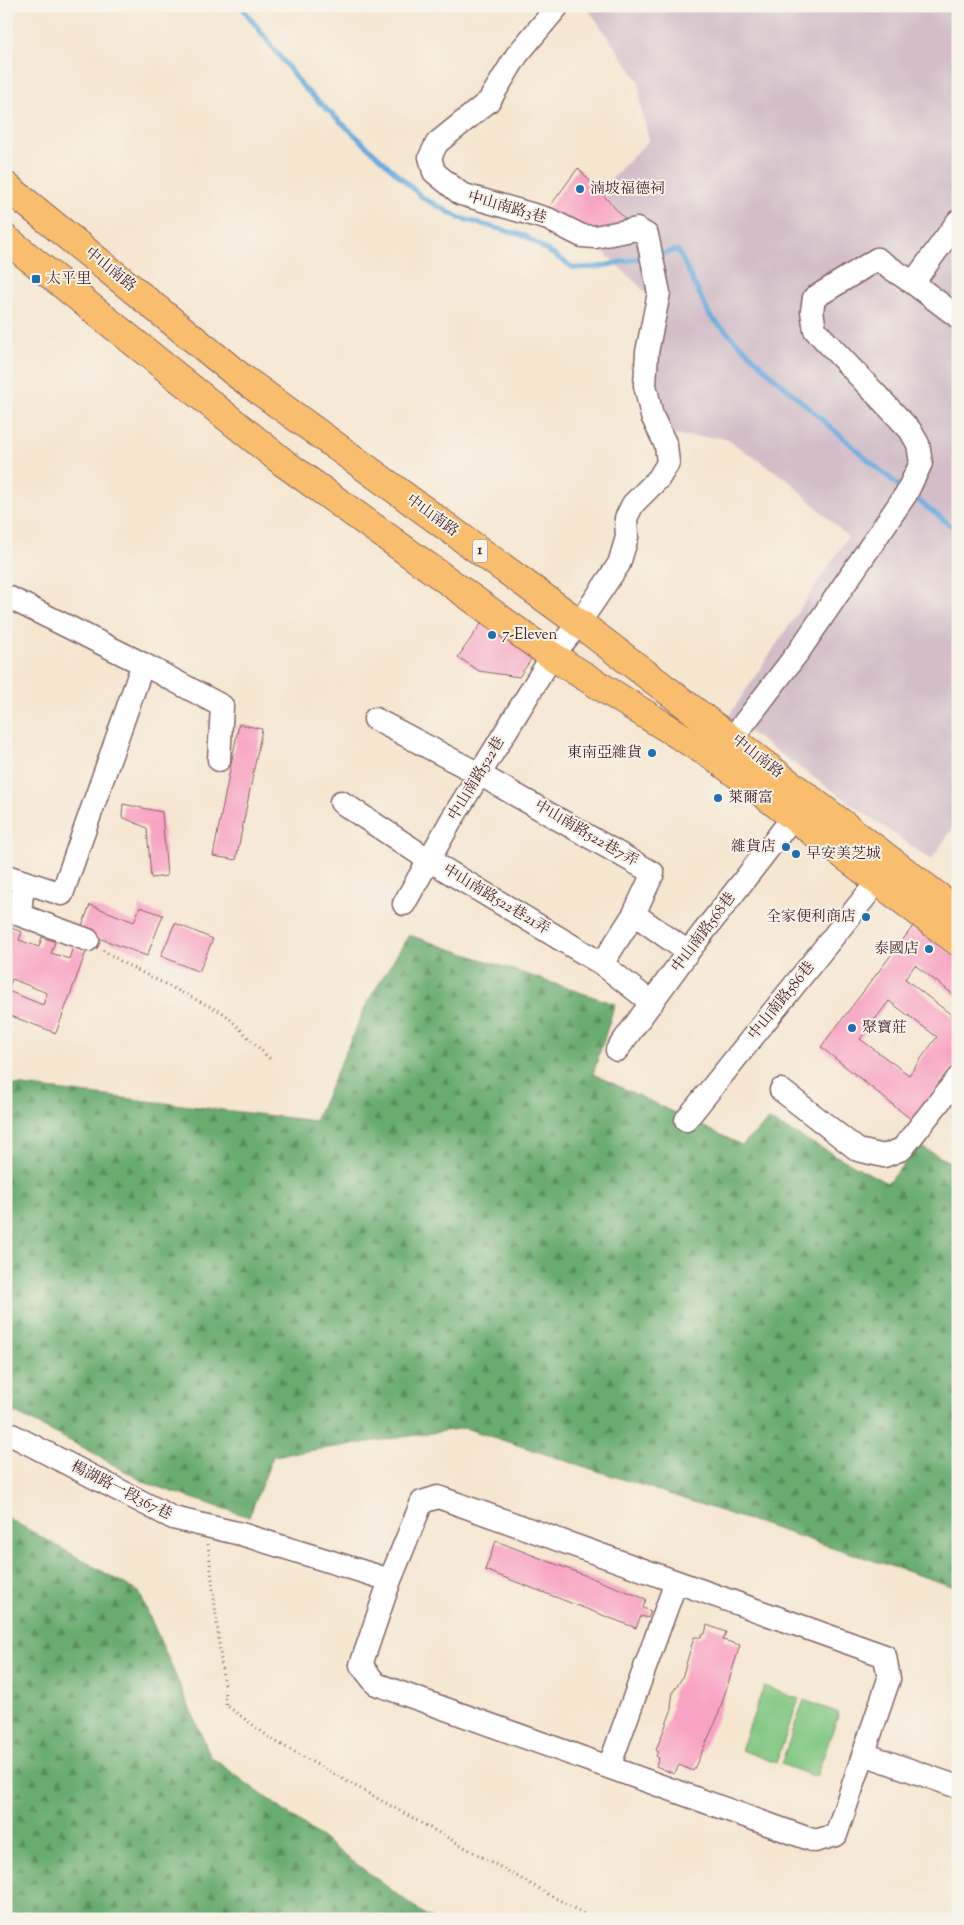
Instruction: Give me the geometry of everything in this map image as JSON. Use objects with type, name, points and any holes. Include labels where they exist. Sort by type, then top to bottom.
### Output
[{"type":"main road","name":"中山南路","points":[[6,186],[238,375],[580,623],[725,749],[793,817],[958,942]]},
{"type":"main road","name":"中山南路","points":[[6,239],[284,463],[552,656],[725,749],[958,912]]},
{"type":"street","name":"中山南路3巷","points":[[558,6],[517,55],[489,101],[436,143],[430,157],[434,172],[461,194],[548,219],[582,236],[595,238],[637,229],[647,235],[659,294]]},
{"type":"street","points":[[913,282],[958,221]]},
{"type":"street","points":[[725,749],[798,651],[906,494],[920,463],[918,444],[910,430],[816,330],[812,311],[814,298],[877,259],[913,282],[958,317]]},
{"type":"street","name":"中山南路522巷","points":[[404,904],[479,774],[552,656],[580,623],[619,564],[627,537],[626,518],[633,504],[659,478],[668,463],[666,445],[652,416],[645,386],[647,352],[659,294]]},
{"type":"street","points":[[6,596],[143,664],[222,706],[219,760]]},
{"type":"street","points":[[88,940],[20,915],[15,879],[62,894],[143,664]]},
{"type":"street","points":[[375,719],[479,774]]},
{"type":"street","name":"中山南路522巷7弄","points":[[479,774],[653,873],[634,914]]},
{"type":"street","name":"中山南路522巷21弄","points":[[342,802],[429,860],[602,964],[652,1003]]},
{"type":"street","name":"中山南路568巷","points":[[617,1050],[688,952],[793,817]]},
{"type":"street","name":"中山南路586巷","points":[[686,1120],[878,882]]},
{"type":"street","points":[[602,964],[634,914],[688,952]]},
{"type":"street","points":[[781,1090],[858,1150],[884,1156],[902,1149],[958,1078]]},
{"type":"street","name":"楊湖路一段367巷","points":[[6,1432],[173,1518],[241,1534],[390,1580]]},
{"type":"street","points":[[438,1497],[676,1582],[885,1656],[889,1679],[836,1835],[815,1841],[376,1684],[361,1665],[390,1580],[422,1502],[438,1497]]},
{"type":"street","points":[[609,1767],[676,1582]]},
{"type":"street","points":[[864,1754],[958,1787]]},
{"type":"path","points":[[88,940],[125,964],[226,1014],[270,1059]]},
{"type":"path","points":[[206,1526],[226,1705],[273,1740],[593,1919]]},
{"type":"shaded area","points":[[586,6],[958,6],[958,821],[931,860],[728,717],[848,537],[787,479],[725,438],[665,435],[653,379],[657,303],[584,233],[584,207],[649,140],[641,108],[639,81]]},
{"type":"green space","points":[[409,935],[615,1004],[593,1074],[742,1145],[769,1120],[887,1183],[920,1146],[958,1167],[958,1588],[465,1428],[273,1456],[249,1517],[146,1483],[6,1408],[6,1084],[315,1121],[368,1001]]},
{"type":"green space","points":[[6,1517],[139,1592],[211,1757],[431,1919],[6,1919]]},
{"type":"green space","points":[[764,1686],[799,1699],[776,1763],[741,1750]]},
{"type":"green space","points":[[804,1700],[839,1713],[816,1777],[781,1764]]},
{"type":"building","name":"湳坡福德祠","points":[[578,168],[627,221],[584,233],[548,209]]},
{"type":"building","name":"7-Eleven","points":[[485,618],[536,652],[519,677],[479,671],[458,657]]},
{"type":"building","points":[[239,724],[262,729],[236,860],[213,856]]},
{"type":"building","points":[[123,804],[162,812],[167,876],[151,878],[147,828],[122,817]]},
{"type":"building","points":[[90,905],[134,922],[140,907],[163,915],[147,956],[80,931]]},
{"type":"building","points":[[175,923],[213,939],[199,972],[161,956]]},
{"type":"building","name":"聚寶莊","points":[[914,925],[958,959],[958,998],[915,965],[905,979],[958,1020],[958,1061],[913,1121],[821,1047]],"holes":[[[889,1001],[937,1037],[909,1075],[860,1039]]]},
{"type":"building","points":[[6,926],[22,932],[19,940],[39,947],[42,937],[55,942],[51,953],[69,959],[73,947],[86,952],[56,1033],[6,1014]],"holes":[[[12,979],[47,993],[43,1005],[8,991]]]},
{"type":"building","points":[[496,1541],[646,1599],[643,1608],[651,1611],[648,1618],[641,1616],[636,1628],[485,1570]]},
{"type":"building","points":[[707,1625],[726,1632],[723,1640],[740,1645],[717,1719],[693,1771],[679,1765],[674,1774],[656,1766],[659,1758],[656,1756],[658,1751],[656,1750],[672,1709],[673,1692],[682,1678],[694,1637],[701,1637],[702,1634],[705,1634]]},
{"type":"waterway","points":[[241,6],[304,88],[423,198],[460,218],[525,236],[574,268],[598,267],[645,257]]},
{"type":"waterway","points":[[656,255],[678,250],[710,316],[774,377],[902,488]]},
{"type":"waterway","points":[[911,495],[958,531]]},
{"type":"place","name":"湳坡福德祠","points":[[580,189]]},
{"type":"place","name":"太平里","points":[[36,279]]},
{"type":"place","name":"7-Eleven","points":[[492,635]]},
{"type":"place","name":"東南亞雜貨","points":[[652,753]]},
{"type":"place","name":"萊爾富","points":[[718,798]]},
{"type":"place","name":"雜貨店","points":[[786,847]]},
{"type":"place","name":"早安美芝城","points":[[796,854]]},
{"type":"place","name":"全家便利商店","points":[[866,917]]},
{"type":"place","name":"泰國店","points":[[929,949]]},
{"type":"place","name":"聚寶莊","points":[[852,1028]]}]
